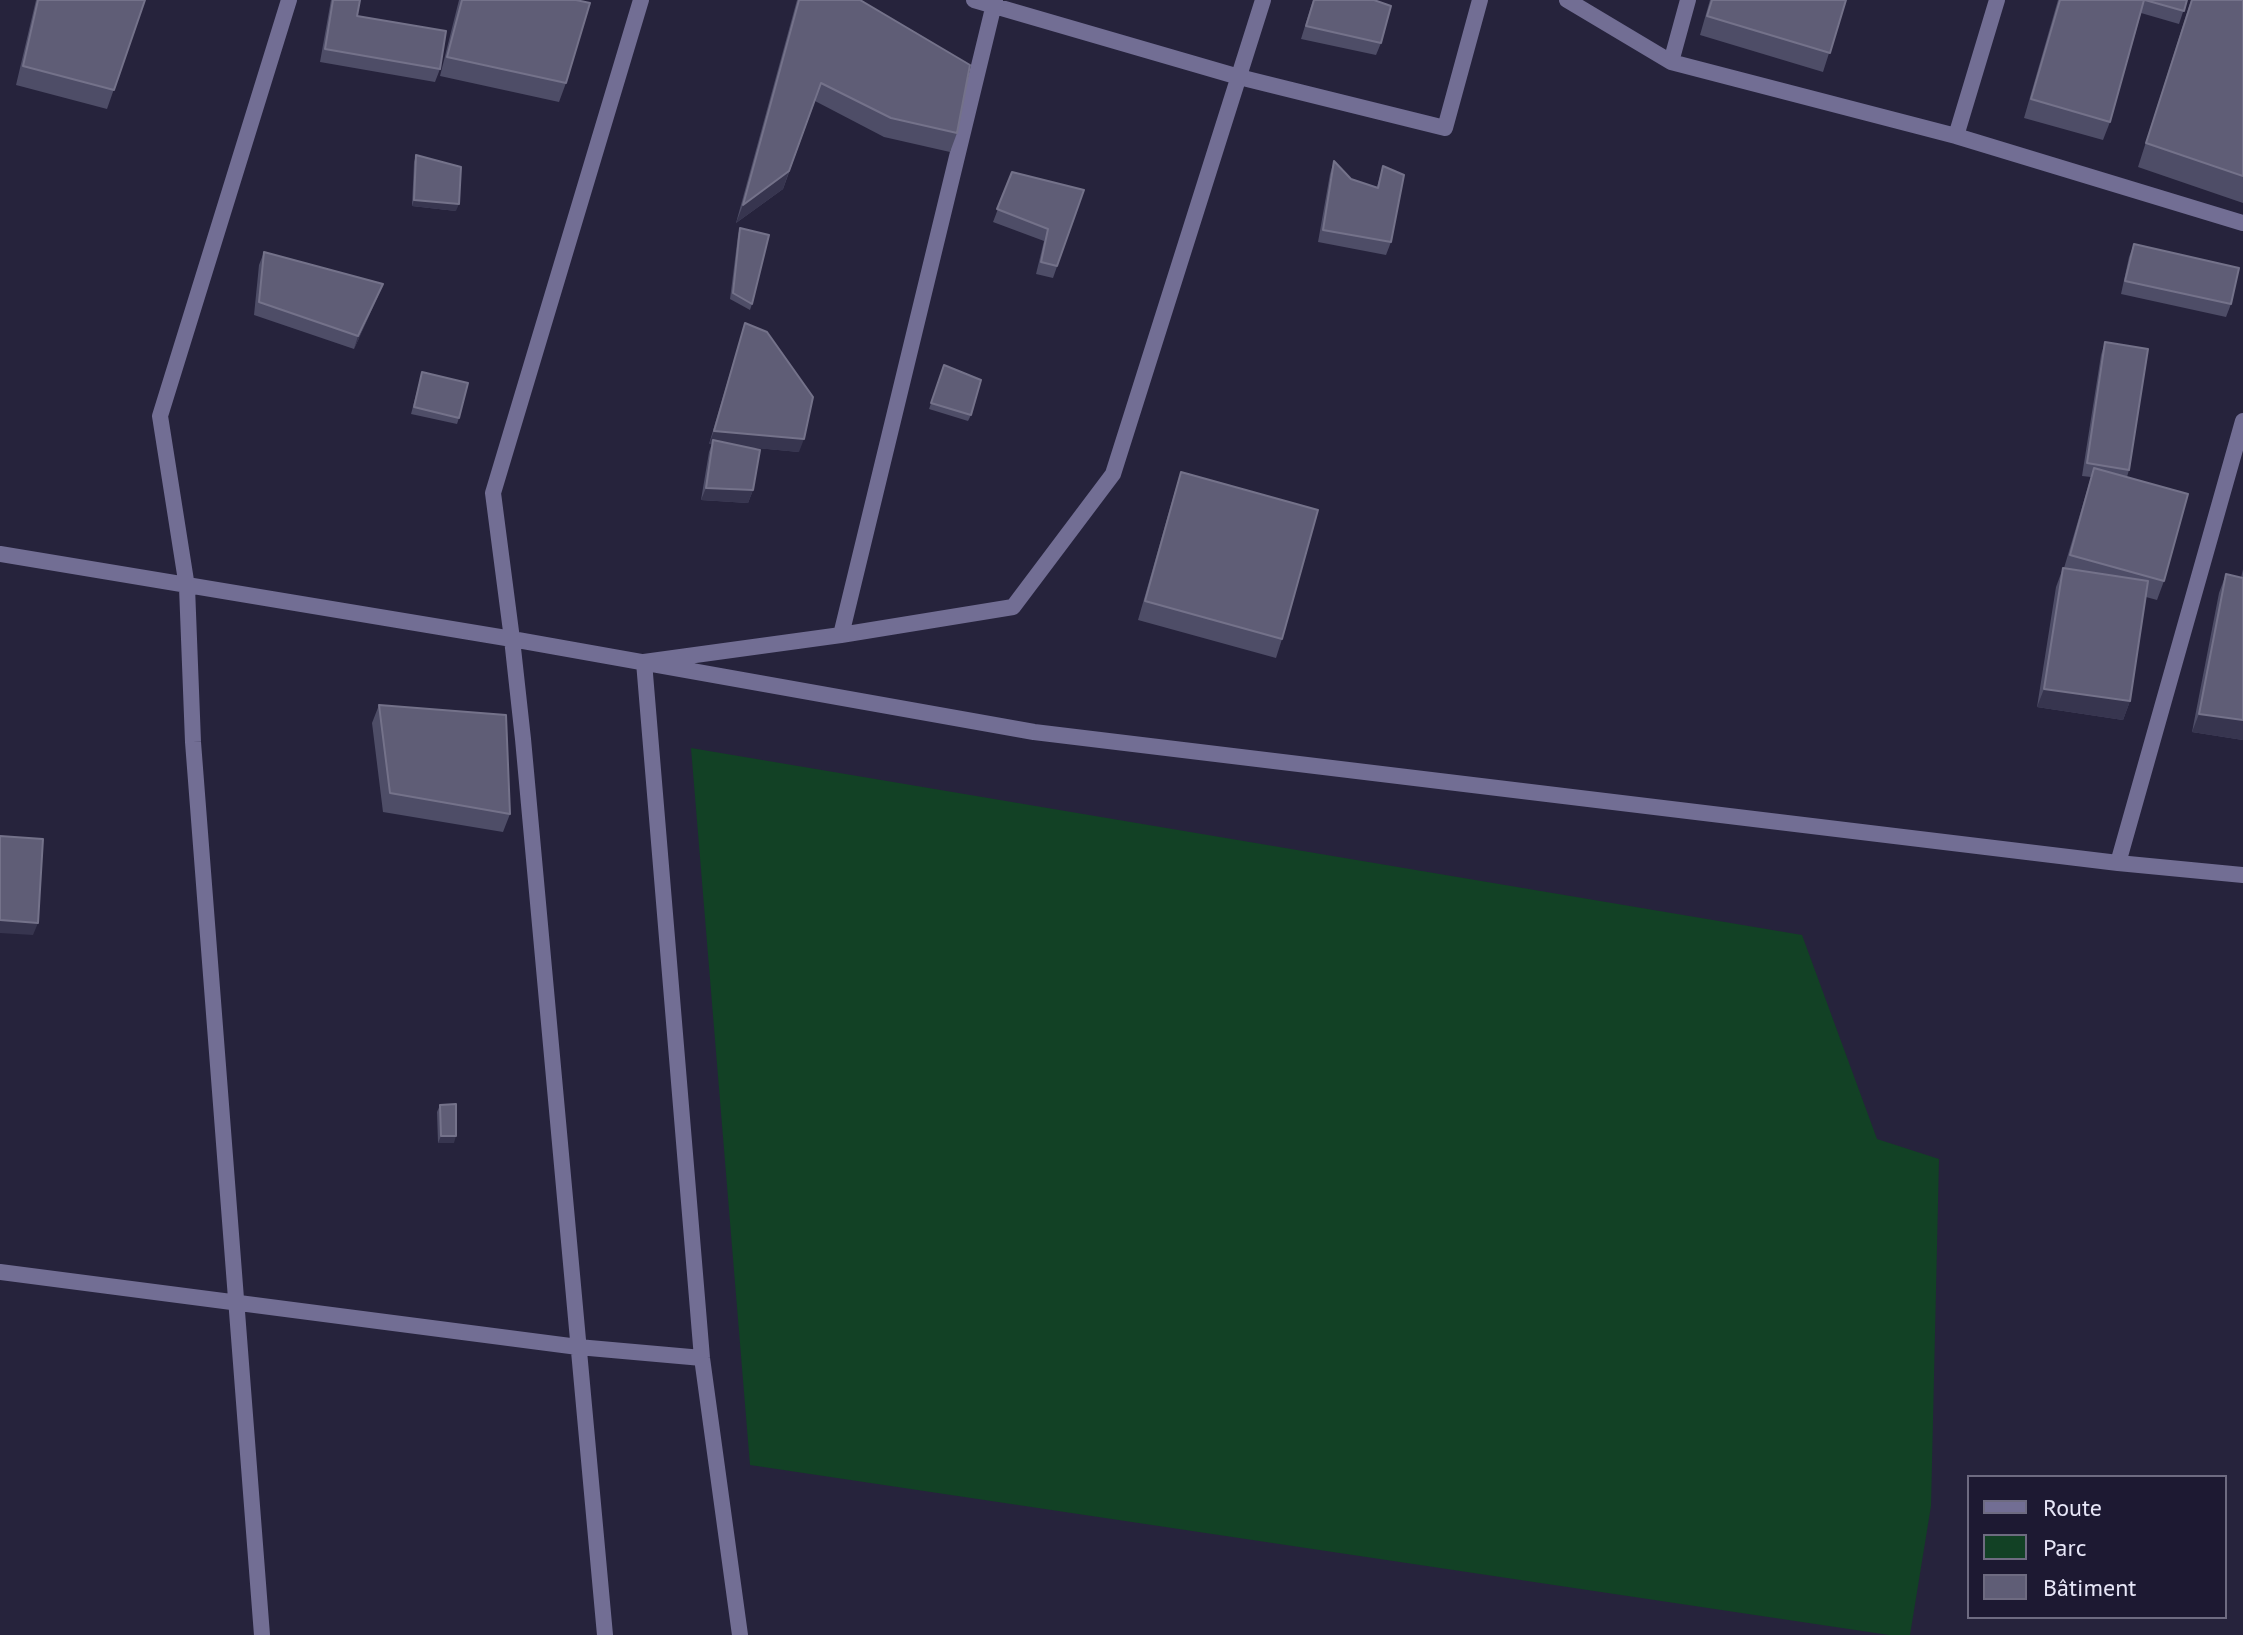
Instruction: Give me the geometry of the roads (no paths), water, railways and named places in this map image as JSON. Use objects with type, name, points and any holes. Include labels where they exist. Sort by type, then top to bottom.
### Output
[{"type":"street","points":[[262,1635],[193,742],[187,587],[160,416],[289,0]]},
{"type":"street","points":[[605,1635],[512,639],[493,493],[641,0]]},
{"type":"street","points":[[974,0],[994,3],[1239,77],[1445,128],[1480,0]]},
{"type":"street","points":[[644,662],[1013,607],[1113,474],[1263,0]]},
{"type":"street","points":[[1567,0],[1671,62],[1956,136],[2243,223]]},
{"type":"street","points":[[1671,62],[1688,0]]},
{"type":"street","points":[[1956,136],[1997,0]]},
{"type":"street","points":[[841,635],[994,3]]},
{"type":"street","points":[[2118,863],[2243,421]]},
{"type":"street","points":[[0,554],[512,639],[1034,732],[2118,863],[2243,875]]},
{"type":"street","points":[[644,662],[702,1358],[740,1635]]},
{"type":"street","points":[[0,1272],[578,1347],[702,1358]]}]
